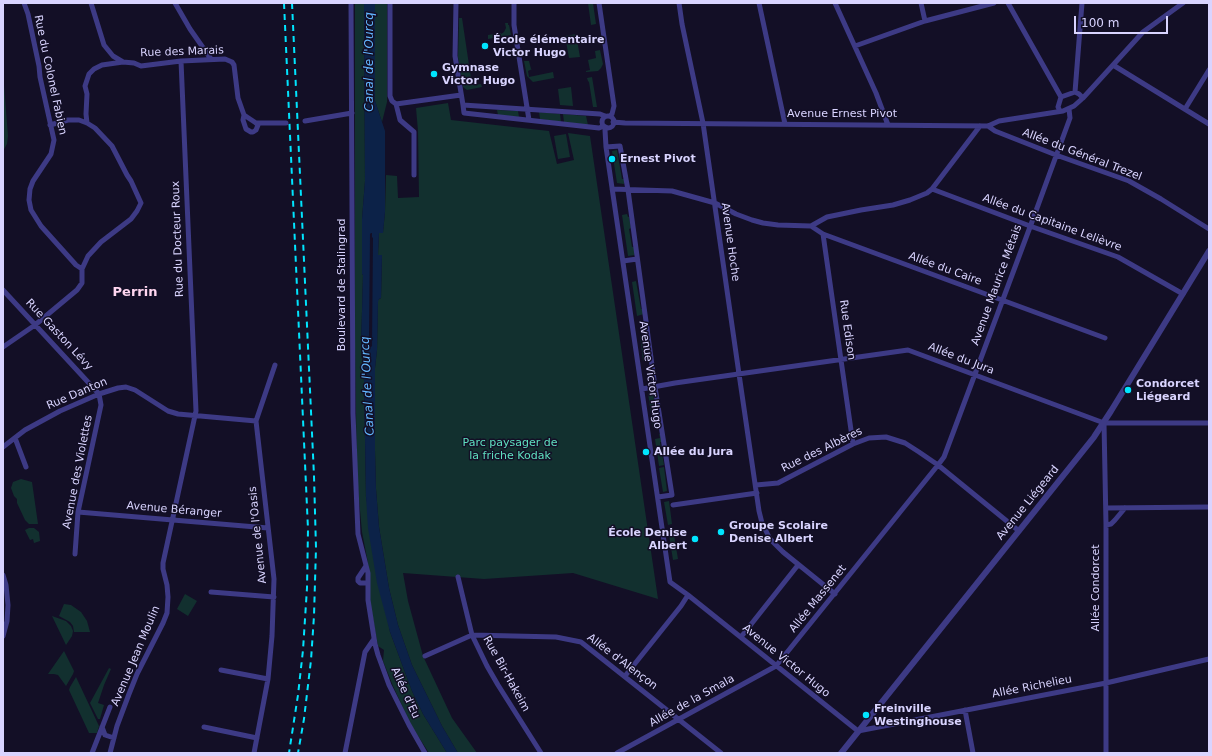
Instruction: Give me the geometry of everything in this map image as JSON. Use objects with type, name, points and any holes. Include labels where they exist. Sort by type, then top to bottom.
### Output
[{"type":"street","name":"Rue du Colonel Fabien","points":[[24,3],[28,14],[53,134],[53,147],[51,154],[33,181],[30,189],[29,200],[31,210],[41,226],[76,265],[82,269]]},
{"type":"street","name":"Rue des Marais","points":[[91,3],[104,45],[113,56],[123,62],[134,63],[141,66],[211,59],[229,60],[234,65],[238,98],[244,115],[243,120],[246,129],[253,132],[256,130],[258,125],[256,123]]},
{"type":"street","points":[[175,3],[211,59]]},
{"type":"street","name":"Boulevard de Stalingrad","points":[[351,3],[353,414],[358,534],[368,573],[368,583]]},
{"type":"street","points":[[390,3],[390,96],[392,101],[396,104],[400,120],[414,132],[414,175]]},
{"type":"street","points":[[456,3],[455,56],[464,113],[599,128],[611,126],[613,122],[612,118],[600,114],[463,105]]},
{"type":"street","points":[[514,3],[514,25],[528,120]]},
{"type":"street","points":[[599,3],[614,106],[612,114],[602,121],[602,124],[605,127]]},
{"type":"street","name":"Avenue Hoche","points":[[679,3],[703,123],[762,523],[770,540],[798,565],[835,594]]},
{"type":"street","points":[[759,3],[785,124]]},
{"type":"street","points":[[835,3],[876,93],[888,125]]},
{"type":"street","points":[[920,3],[925,21]]},
{"type":"street","points":[[855,46],[925,21],[994,3]]},
{"type":"street","points":[[1008,3],[1061,97],[1058,107],[1060,111]]},
{"type":"street","points":[[1075,92],[1082,3]]},
{"type":"street","points":[[1069,109],[1083,98],[1143,32],[1183,3]]},
{"type":"street","points":[[87,123],[86,81],[89,74],[94,69],[102,65],[123,62]]},
{"type":"street","name":"Rue du Docteur Roux","points":[[163,565],[196,411],[181,62]]},
{"type":"street","points":[[1113,65],[1209,124]]},
{"type":"street","points":[[1185,109],[1209,70]]},
{"type":"street","points":[[1061,97],[1075,92]]},
{"type":"street","points":[[1075,92],[1083,98]]},
{"type":"street","points":[[396,104],[461,95]]},
{"type":"street","name":"Avenue Ernest Pivot","points":[[613,122],[988,126],[998,121],[1069,109]]},
{"type":"street","name":"Avenue Maurice Métais","points":[[938,466],[944,457],[1070,118],[1069,109]]},
{"type":"street","points":[[305,121],[352,113]]},
{"type":"street","points":[[244,115],[256,123],[286,123]]},
{"type":"street","points":[[3,347],[35,325],[78,290],[82,283],[82,269],[84,263],[92,251],[101,242],[124,225],[137,211],[141,203],[112,146],[95,128],[79,120],[50,125]]},
{"type":"street","points":[[612,189],[672,191],[715,203],[736,214],[762,223],[811,226],[827,217],[903,203],[921,196],[932,189],[980,126]]},
{"type":"street","name":"Allée du Général Trezel","points":[[988,126],[995,132],[1129,181],[1209,229]]},
{"type":"street","name":"Avenue Victor Hugo","points":[[605,127],[606,147],[670,582],[858,731]]},
{"type":"street","name":"Avenue Victor Hugo","points":[[606,147],[620,146],[628,190],[655,387],[672,495],[658,497]]},
{"type":"street","name":"Allée du Capitaine Lelièvre","points":[[932,189],[1118,257],[1183,294]]},
{"type":"street","points":[[811,226],[823,234]]},
{"type":"street","name":"Allée du Caire","points":[[823,234],[1105,338]]},
{"type":"street","name":"Rue Edison","points":[[823,234],[853,444]]},
{"type":"street","name":"Avenue Liégeard","points":[[841,753],[1094,437],[1209,251]]},
{"type":"street","points":[[623,261],[637,259]]},
{"type":"street","name":"Rue Gaston Lévy","points":[[3,290],[100,394]]},
{"type":"street","name":"Allée du Jura","points":[[642,389],[908,350],[1104,423],[1209,423]]},
{"type":"street","name":"Avenue de l'Oasis","points":[[254,753],[268,679],[274,597],[274,570],[256,421],[275,365]]},
{"type":"street","name":"Rue Danton","points":[[3,447],[25,430],[60,411],[100,394],[126,387],[142,393],[168,411],[178,414],[256,421]]},
{"type":"street","name":"Avenue des Violettes","points":[[75,554],[78,512],[102,405],[100,394]]},
{"type":"street","name":"Allée Condorcet","points":[[1104,423],[1106,508],[1106,753]]},
{"type":"street","name":"Rue des Albères","points":[[756,485],[778,483],[853,444],[869,438],[886,437],[905,443],[938,466],[1019,531]]},
{"type":"street","points":[[15,438],[26,467]]},
{"type":"street","name":"Allée Massenet","points":[[776,666],[938,466]]},
{"type":"street","points":[[673,505],[757,493]]},
{"type":"street","points":[[1106,508],[1209,507]]},
{"type":"street","points":[[1106,525],[1111,524],[1125,508]]},
{"type":"street","name":"Avenue Béranger","points":[[78,512],[268,528]]},
{"type":"street","name":"Avenue Jean Moulin","points":[[110,753],[122,712],[137,674],[165,618],[168,608],[168,597],[163,565]]},
{"type":"street","points":[[741,637],[798,565]]},
{"type":"street","points":[[366,566],[358,578],[358,581],[360,583],[368,583]]},
{"type":"street","points":[[3,575],[6,585],[8,605],[3,636]]},
{"type":"street","name":"Rue Bir-Hakeim","points":[[458,577],[472,635],[498,685],[541,753]]},
{"type":"street","name":"Allée d'Eu","points":[[368,583],[368,600],[378,655],[389,685],[408,725],[425,753]]},
{"type":"street","points":[[211,592],[274,597]]},
{"type":"street","points":[[625,676],[681,606],[688,595]]},
{"type":"street","name":"Allée d'Alençon","points":[[425,656],[472,635],[556,637],[580,642],[721,753]]},
{"type":"street","points":[[345,753],[365,652],[374,639]]},
{"type":"street","name":"Allée Richelieu","points":[[858,731],[1106,683],[1209,659]]},
{"type":"street","name":"Allée de la Smala","points":[[617,753],[776,666]]},
{"type":"street","points":[[222,670],[268,679]]},
{"type":"street","points":[[92,753],[109,707]]},
{"type":"street","points":[[965,710],[973,753]]},
{"type":"street","points":[[204,726],[257,738]]},
{"type":"street","points":[[101,728],[105,735],[114,738]]},
{"type":"green space","points":[[355,3],[364,3],[365,181],[362,219],[363,275],[361,347],[364,380],[366,497],[390,632],[412,691],[423,714],[447,753],[429,753],[411,725],[383,661],[384,650],[378,646],[370,602],[368,563],[362,532],[357,477],[355,348]]},
{"type":"green space","points":[[375,3],[387,3],[387,102],[382,122],[375,101]]},
{"type":"green space","points":[[588,3],[593,3],[596,24],[591,25]]},
{"type":"green space","points":[[459,18],[462,18],[472,85],[481,84],[482,87],[467,90],[463,87],[458,57]]},
{"type":"green space","points":[[505,23],[508,23],[509,25],[511,35],[488,39],[488,35],[501,34],[504,32],[506,28]]},
{"type":"green space","points":[[576,34],[580,57],[569,58],[565,36]]},
{"type":"green space","points":[[600,50],[603,64],[601,68],[598,71],[586,72],[590,70],[588,60],[596,58],[595,51]]},
{"type":"green space","points":[[524,61],[529,61],[532,69],[528,71],[529,77],[553,72],[554,78],[533,82],[527,76]]},
{"type":"green space","points":[[3,72],[8,136],[7,144],[3,151]]},
{"type":"green space","points":[[592,77],[597,107],[593,107],[587,78]]},
{"type":"green space","points":[[571,87],[573,106],[560,105],[558,89]]},
{"type":"green space","name":"Parc paysager de la friche Kodak","points":[[448,103],[451,120],[549,131],[557,164],[574,160],[568,133],[590,136],[658,599],[573,573],[484,579],[403,573],[408,601],[423,656],[452,718],[477,753],[458,753],[442,726],[412,665],[398,625],[389,588],[379,527],[376,489],[375,368],[377,350],[378,300],[381,298],[382,255],[378,255],[379,233],[383,232],[385,212],[386,175],[397,176],[398,198],[419,197],[418,131],[416,108]]},
{"type":"green space","points":[[497,110],[518,111],[519,117],[498,115]]},
{"type":"green space","points":[[539,112],[560,114],[561,122],[540,119]]},
{"type":"green space","points":[[563,114],[586,116],[588,125],[564,122]]},
{"type":"green space","points":[[566,134],[570,157],[558,159],[554,136]]},
{"type":"green space","points":[[617,150],[624,184],[617,183],[612,151]]},
{"type":"green space","points":[[627,214],[631,228],[629,229],[632,247],[634,247],[635,255],[628,256],[622,215]]},
{"type":"green space","points":[[636,281],[641,309],[643,309],[644,314],[637,316],[632,282]]},
{"type":"green space","points":[[647,335],[647,341],[645,341],[648,360],[643,361],[640,336]]},
{"type":"green space","points":[[653,392],[657,421],[659,421],[660,427],[653,428],[648,393]]},
{"type":"green space","points":[[659,434],[661,434],[662,442],[660,442],[664,465],[659,466],[655,439],[660,438]]},
{"type":"green space","points":[[664,467],[667,491],[663,492],[659,468]]},
{"type":"green space","points":[[21,479],[32,482],[38,524],[29,524],[25,520],[17,503],[17,499],[14,496],[11,488],[13,482]]},
{"type":"green space","points":[[669,501],[672,524],[668,525],[664,502]]},
{"type":"green space","points":[[34,528],[39,532],[40,541],[34,543],[33,539],[30,540],[25,530]]},
{"type":"green space","points":[[669,535],[674,535],[678,559],[673,560]]},
{"type":"green space","points":[[185,594],[197,601],[188,616],[177,609]]},
{"type":"green space","points":[[64,604],[71,605],[81,612],[87,621],[90,632],[74,632],[73,626],[70,622],[59,616]]},
{"type":"green space","points":[[52,616],[66,621],[71,626],[73,631],[72,636],[66,645]]},
{"type":"green space","points":[[64,651],[74,671],[66,686],[58,675],[48,674]]},
{"type":"green space","points":[[109,668],[111,669],[98,703],[104,705],[100,719],[98,719],[90,703]]},
{"type":"green space","points":[[76,677],[99,726],[97,733],[89,733],[69,690]]},
{"type":"water","name":"Canal de l'Ourcq","points":[[364,3],[375,3],[375,101],[385,131],[385,212],[383,233],[379,233],[378,255],[382,255],[381,298],[378,302],[375,368],[375,451],[379,527],[389,588],[398,625],[412,665],[442,726],[458,753],[447,753],[423,714],[412,691],[390,632],[377,583],[368,528],[364,380],[361,347],[363,275],[362,219],[365,181]],"holes":[[[372,233],[372,346],[369,347],[370,234]]]},
{"type":"railway","points":[[284,3],[308,529],[307,588],[303,650],[289,753]]},
{"type":"railway","points":[[292,3],[316,548],[311,660],[304,719],[298,753]]},
{"type":"place","name":"École élémentaire Victor Hugo","points":[[485,46]]},
{"type":"place","name":"Gymnase Victor Hugo","points":[[434,74]]},
{"type":"place","name":"Ernest Pivot","points":[[612,159]]},
{"type":"place","name":"Condorcet Liégeard","points":[[1128,390]]},
{"type":"place","name":"Allée du Jura","points":[[646,452]]},
{"type":"place","name":"Groupe Scolaire Denise Albert","points":[[721,532]]},
{"type":"place","name":"École Denise Albert","points":[[695,539]]},
{"type":"place","name":"Freinville Westinghouse","points":[[866,715]]},
{"type":"district","name":"Perrin","points":[[135,293]]}]
